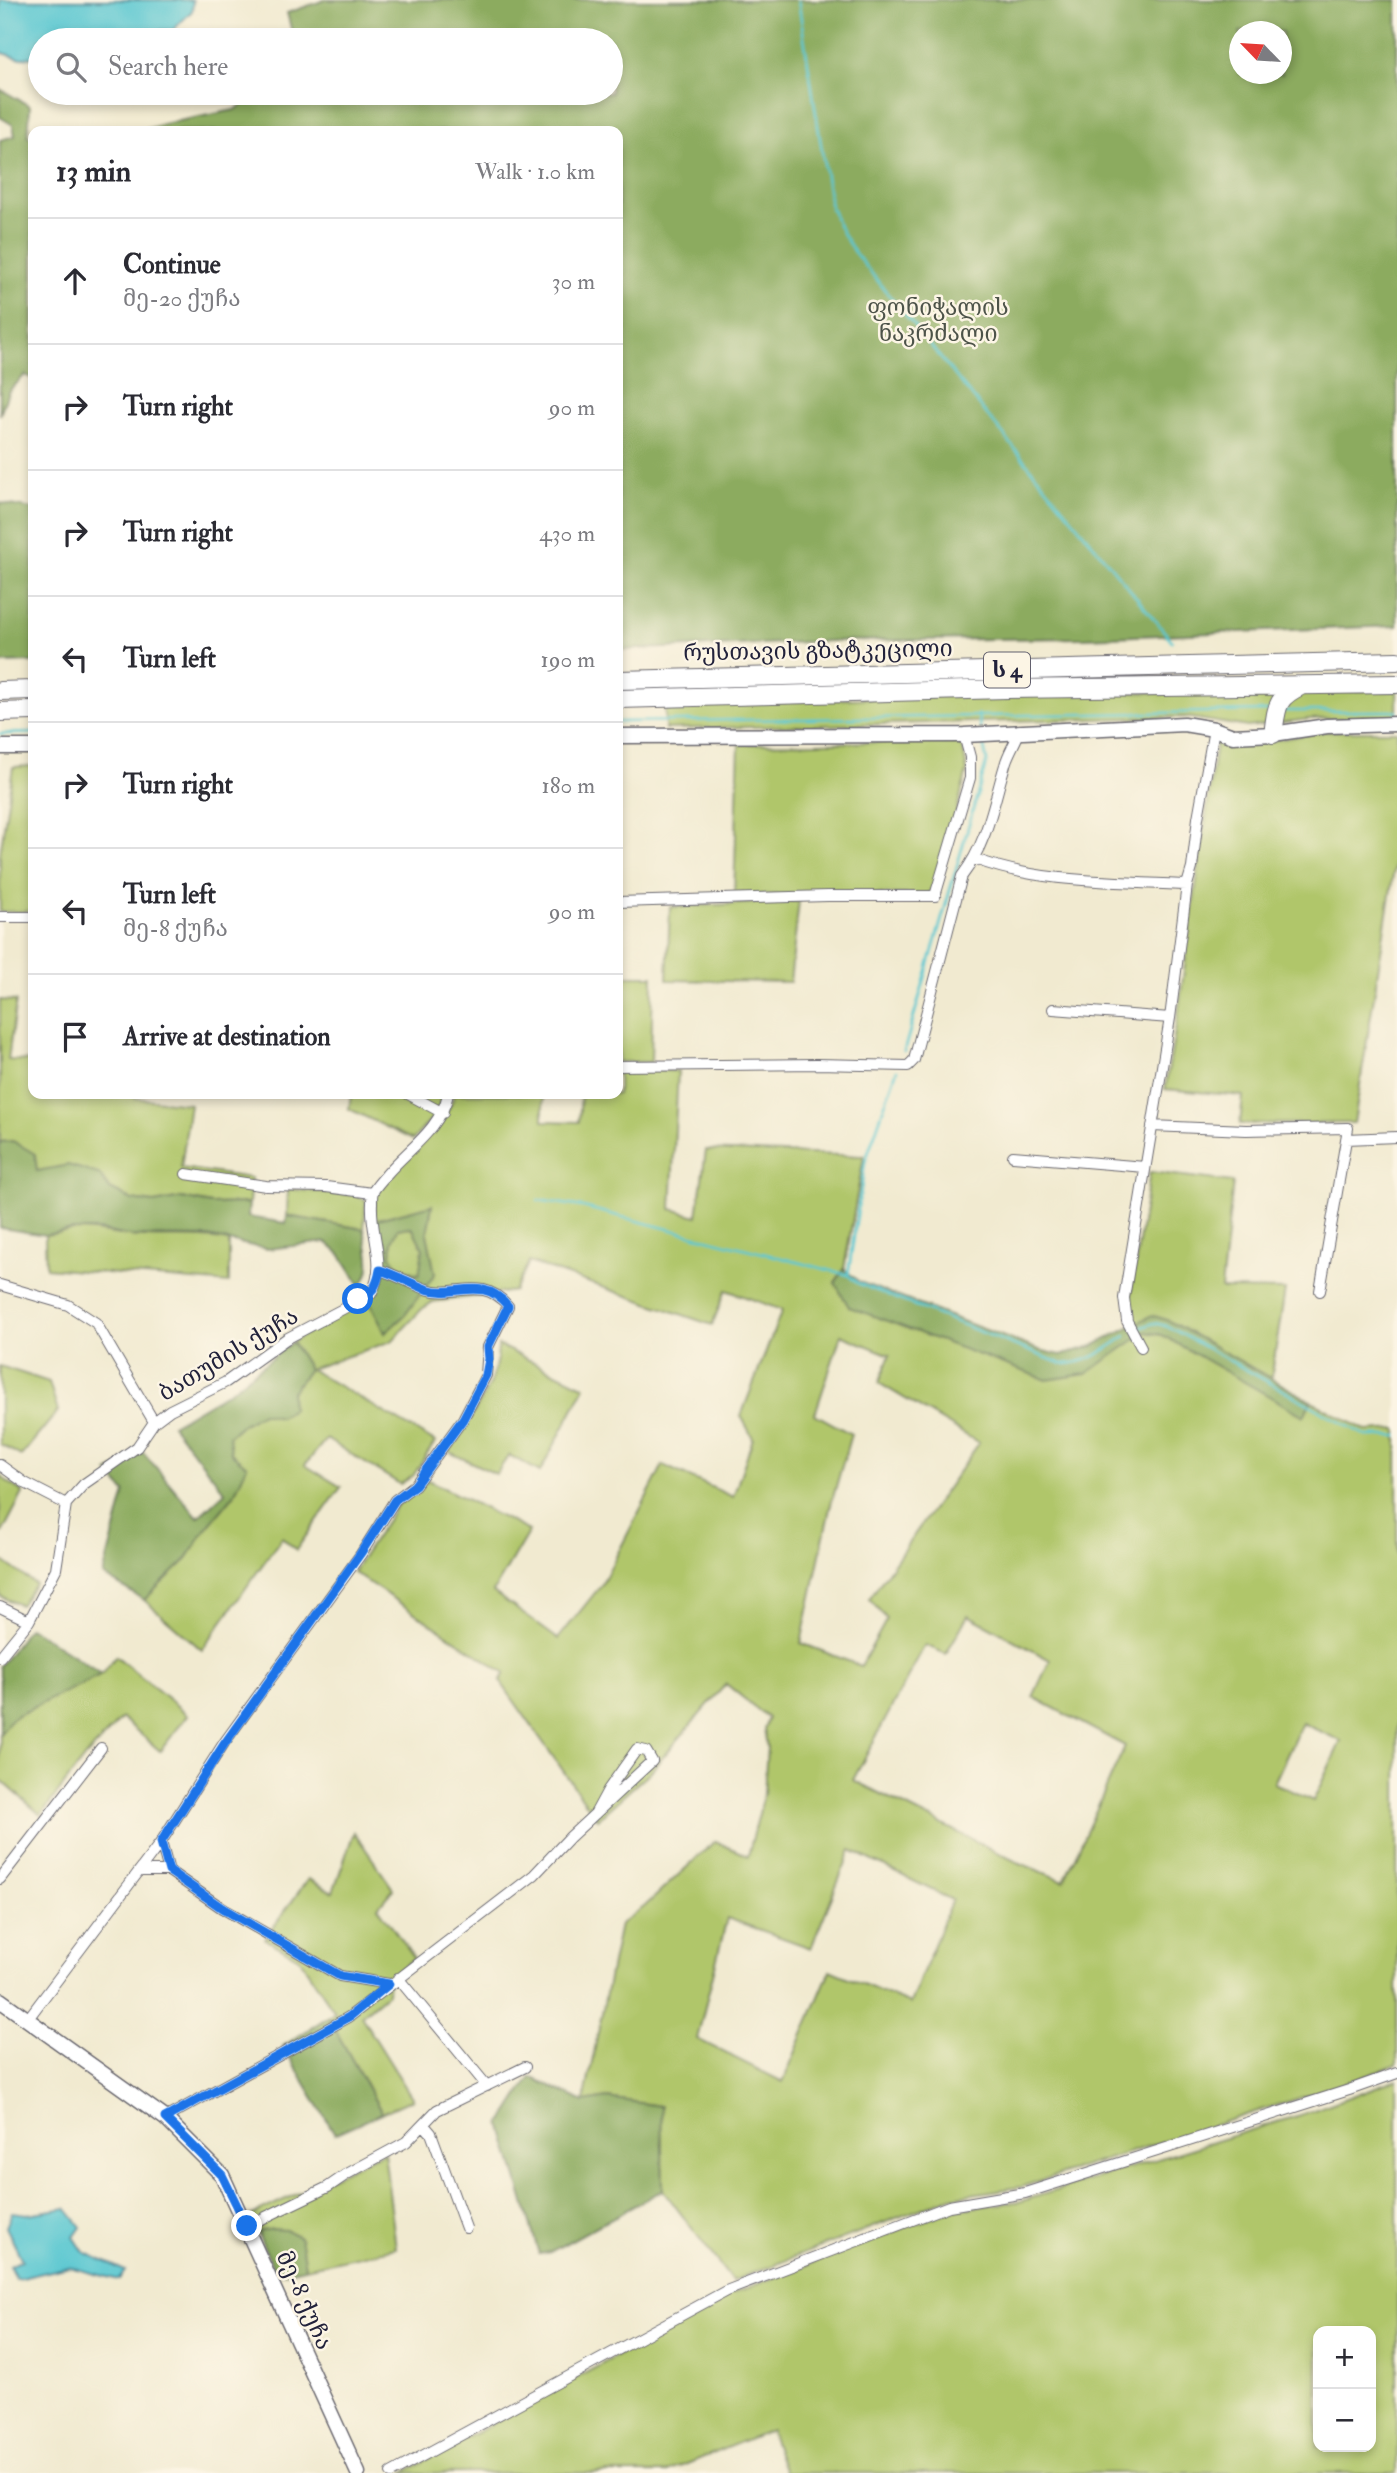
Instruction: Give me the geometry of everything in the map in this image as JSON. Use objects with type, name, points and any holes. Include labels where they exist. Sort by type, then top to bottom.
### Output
[{"type":"highway","name":"რუსთავის გზატკეცილი","points":[[623,680],[1397,661]]},
{"type":"highway","name":"რუსთავის გზატკეცილი","points":[[623,699],[1007,689],[1397,684]]},
{"type":"highway","points":[[1274,721],[1283,698],[1301,686]]},
{"type":"highway","points":[[1250,687],[1261,691],[1274,721]]},
{"type":"highway","points":[[0,691],[28,690]]},
{"type":"highway","points":[[0,712],[28,711]]},
{"type":"street","points":[[623,736],[969,734],[1184,724],[1214,729],[1233,736],[1274,721],[1327,726],[1397,724]]},
{"type":"street","points":[[1141,1347],[1127,1321],[1124,1298],[1170,1018],[1187,885],[1214,729]]},
{"type":"street","points":[[623,1066],[908,1066],[914,1060],[962,876],[975,859],[989,828],[1006,761],[1020,730]]},
{"type":"street","points":[[623,902],[935,896],[970,778],[969,734]]},
{"type":"street","points":[[0,747],[28,747]]},
{"type":"street","points":[[975,859],[1004,870],[1065,878],[1187,885]]},
{"type":"street","points":[[0,917],[28,918]]},
{"type":"street","points":[[1053,1009],[1170,1018]]},
{"type":"street","points":[[418,1099],[443,1112]]},
{"type":"street","points":[[27,2020],[161,1842],[225,1743],[360,1554],[395,1500],[415,1485],[463,1419],[486,1375],[488,1347],[508,1306],[500,1297],[484,1289],[428,1290],[380,1270],[371,1214],[372,1193],[397,1163],[421,1141],[443,1112],[447,1099]]},
{"type":"street","points":[[1152,1126],[1246,1130],[1348,1128],[1320,1291]]},
{"type":"street","points":[[1346,1139],[1397,1137]]},
{"type":"street","points":[[1013,1156],[1145,1167]]},
{"type":"street","points":[[187,1174],[266,1186],[326,1187],[372,1193]]},
{"type":"street","name":"ბათუმის ქუჩა","points":[[66,1504],[84,1484],[137,1447],[154,1422],[170,1410],[226,1382],[286,1339],[371,1294],[380,1270]]},
{"type":"street","points":[[0,1284],[68,1304],[96,1323],[154,1422]]},
{"type":"street","points":[[0,1465],[25,1483],[66,1504],[56,1569],[29,1621],[0,1657]]},
{"type":"street","points":[[0,1606],[29,1621]]},
{"type":"street","points":[[0,1879],[101,1748]]},
{"type":"street","points":[[165,2118],[349,2017],[534,1875],[653,1761],[646,1751],[637,1749],[608,1790],[595,1814]]},
{"type":"street","points":[[161,1842],[169,1871]]},
{"type":"street","points":[[139,1871],[169,1871],[222,1908],[340,1976],[393,1981],[487,2086]]},
{"type":"street","name":"მე-8 ქუჩა","points":[[0,2000],[165,2118],[222,2175],[358,2473]]},
{"type":"street","points":[[247,2226],[328,2188],[347,2174],[407,2142],[437,2110],[525,2067]]},
{"type":"street","points":[[391,2473],[726,2291],[949,2206],[1025,2193],[1397,2073]]},
{"type":"street","points":[[424,2124],[430,2133],[466,2228]]},
{"type":"green space","name":"ფონიჭალის ნაკრძალი","points":[[325,0],[1397,0],[1397,626],[1084,638],[830,641],[623,650],[623,126],[157,126],[234,110],[242,105],[623,105],[623,28],[291,28],[287,13]]},
{"type":"green space","points":[[0,89],[30,106],[28,376],[25,375],[8,392],[0,415],[0,140],[15,136],[13,125],[0,117]]},
{"type":"green space","points":[[0,503],[28,508],[28,662],[0,663]]},
{"type":"green space","points":[[1397,690],[1397,717],[1310,719],[1248,727],[1185,717],[665,729],[665,705],[992,694]]},
{"type":"green space","points":[[1327,731],[1397,731],[1397,850],[1354,1123],[1240,1124],[1243,1096],[1165,1089],[1217,736],[1233,744]]},
{"type":"green space","points":[[962,741],[967,771],[937,885],[927,894],[734,895],[739,744]]},
{"type":"green space","points":[[28,766],[28,911],[0,912],[0,854],[13,767]]},
{"type":"green space","points":[[799,901],[790,982],[667,980],[670,907]]},
{"type":"green space","points":[[623,976],[653,976],[651,1062],[623,1062]]},
{"type":"green space","points":[[0,1000],[16,1001],[8,1060],[28,1061],[28,1099],[144,1099],[190,1104],[181,1168],[251,1178],[249,1203],[211,1204],[182,1198],[154,1203],[132,1200],[110,1189],[36,1171],[13,1141],[0,1142]]},
{"type":"green space","points":[[623,1070],[678,1071],[671,1209],[697,1216],[706,1150],[864,1156],[844,1269],[835,1282],[1047,1380],[1131,1342],[1146,1332],[1162,1335],[1304,1415],[1311,1401],[1367,1431],[1397,1429],[1397,2064],[1352,2081],[1021,2187],[951,2197],[732,2281],[663,2190],[661,2106],[607,2098],[584,2102],[620,1924],[644,1907],[715,1841],[748,1856],[764,1794],[767,1747],[764,1728],[768,1718],[726,1684],[650,1772],[597,1819],[500,1681],[505,1673],[353,1572],[397,1505],[428,1480],[529,1531],[493,1592],[558,1639],[602,1584],[663,1465],[733,1497],[753,1438],[741,1416],[782,1310],[726,1290],[712,1325],[529,1262],[514,1291],[433,1302],[422,1309],[392,1341],[310,1369],[435,1442],[413,1476],[400,1484],[326,1439],[305,1465],[341,1487],[296,1550],[282,1537],[202,1650],[144,1600],[186,1560],[205,1530],[234,1495],[228,1436],[262,1413],[280,1417],[291,1393],[309,1369],[292,1342],[354,1305],[369,1300],[385,1332],[435,1274],[427,1234],[432,1205],[374,1220],[375,1203],[377,1193],[385,1180],[441,1121],[452,1099],[543,1099],[543,1121],[579,1122],[581,1099],[623,1099]],"holes":[[[841,1335],[890,1355],[879,1383],[979,1443],[869,1599],[887,1619],[861,1666],[801,1643],[830,1508],[851,1434],[815,1414]],[[968,1615],[1050,1660],[1033,1697],[1125,1746],[1064,1881],[1015,1861],[853,1780],[925,1645],[946,1654]],[[1302,1723],[1341,1741],[1313,1801],[1274,1783]],[[851,1850],[952,1900],[910,2004],[830,1970],[783,2082],[697,2039],[727,1918],[811,1948]]]},
{"type":"green space","points":[[350,1099],[441,1099],[438,1111],[413,1140],[349,1109]]},
{"type":"green space","points":[[13,1141],[35,1154],[37,1171],[68,1165],[99,1174],[110,1189],[132,1200],[154,1203],[182,1198],[211,1204],[249,1203],[248,1217],[286,1223],[287,1216],[364,1229],[369,1259],[368,1273],[360,1285],[340,1254],[326,1242],[268,1249],[208,1237],[128,1236],[98,1230],[73,1230],[45,1235],[0,1228],[0,1142]]},
{"type":"green space","points":[[1150,1172],[1233,1182],[1221,1289],[1285,1290],[1271,1379],[1169,1321],[1152,1316],[1135,1324],[1130,1316],[1131,1292]]},
{"type":"green space","points":[[288,1189],[354,1195],[366,1200],[364,1229],[287,1216]]},
{"type":"green space","points":[[432,1205],[427,1234],[435,1274],[405,1315],[385,1333],[369,1300],[381,1281],[382,1258],[374,1220]],"holes":[[[398,1229],[413,1229],[423,1249],[419,1275],[399,1267],[391,1256],[392,1241]]]},
{"type":"green space","points":[[398,1229],[414,1229],[423,1249],[420,1275],[399,1267],[391,1256],[392,1241]]},
{"type":"green space","points":[[73,1230],[141,1237],[229,1241],[229,1283],[46,1268],[45,1235]]},
{"type":"green space","points":[[844,1269],[859,1282],[1039,1350],[1061,1355],[1093,1346],[1152,1315],[1169,1321],[1311,1401],[1304,1416],[1162,1335],[1146,1332],[1086,1374],[1047,1380],[849,1307],[835,1283]]},
{"type":"green space","points":[[292,1342],[309,1369],[291,1393],[292,1409],[280,1417],[262,1413],[229,1436],[231,1453],[247,1466],[234,1495],[205,1530],[186,1560],[144,1600],[103,1575],[125,1492],[108,1472],[143,1452],[198,1517],[225,1492],[172,1425],[233,1389]]},
{"type":"green space","points":[[498,1345],[585,1387],[540,1472],[509,1455],[496,1474],[449,1452],[488,1387],[497,1359]]},
{"type":"green space","points":[[0,1366],[49,1382],[58,1411],[21,1456],[0,1444]]},
{"type":"green space","points":[[0,1476],[23,1493],[0,1537]]},
{"type":"green space","points":[[0,1559],[35,1584],[20,1605],[0,1596]]},
{"type":"green space","points":[[29,1627],[102,1674],[12,1718],[0,1734],[0,1666]]},
{"type":"green space","points":[[116,1656],[188,1715],[160,1751],[122,1718],[85,1757],[41,1815],[0,1779],[0,1734],[11,1718],[102,1674]]},
{"type":"green space","points":[[354,1832],[393,1889],[378,1907],[414,1958],[389,1978],[388,1993],[361,2016],[413,2099],[382,2113],[328,2017],[335,2012],[299,1958],[265,1939],[308,1879],[333,1892]]},
{"type":"green space","points":[[328,2017],[382,2113],[335,2134],[283,2046]]},
{"type":"green space","points":[[531,2077],[584,2102],[607,2098],[661,2106],[663,2190],[550,2252],[539,2254],[501,2124]]},
{"type":"green space","points":[[1397,2079],[1397,2473],[785,2473],[770,2430],[665,2473],[403,2473],[726,2296],[951,2210],[1022,2201],[1303,2114]]},
{"type":"green space","points":[[384,2152],[396,2248],[305,2268],[300,2237],[279,2230],[257,2232],[250,2216]]},
{"type":"green space","points":[[286,2230],[300,2237],[305,2268],[276,2274],[257,2232]]},
{"type":"water","points":[[0,0],[193,0],[192,11],[175,28],[28,28],[28,58],[19,58],[0,52]]},
{"type":"water","points":[[66,2208],[81,2227],[74,2237],[84,2252],[125,2271],[119,2280],[69,2267],[16,2279],[10,2266],[22,2260],[6,2227],[12,2212],[27,2214]]},
{"type":"waterway","points":[[798,0],[831,208],[841,231],[854,252],[1172,641]]},
{"type":"waterway","points":[[623,722],[1269,711]]},
{"type":"waterway","points":[[1282,711],[1397,711]]},
{"type":"waterway","points":[[978,714],[980,728]]},
{"type":"waterway","points":[[0,734],[28,733]]},
{"type":"waterway","points":[[904,1051],[987,761],[982,738]]},
{"type":"waterway","points":[[538,1200],[583,1207],[848,1275],[865,1162],[897,1070]]},
{"type":"waterway","points":[[848,1275],[857,1283],[1062,1364],[1088,1359],[1126,1336]]},
{"type":"waterway","points":[[1137,1329],[1154,1323],[1167,1326],[1366,1436],[1397,1436]]},
{"type":"route","points":[[247,2226],[222,2175],[165,2118],[349,2017],[389,1984],[340,1976],[222,1908],[169,1871],[161,1842],[225,1743],[360,1554],[395,1500],[415,1485],[463,1419],[486,1375],[488,1347],[508,1306],[500,1297],[484,1289],[428,1290],[380,1270],[371,1294],[358,1299]]}]
